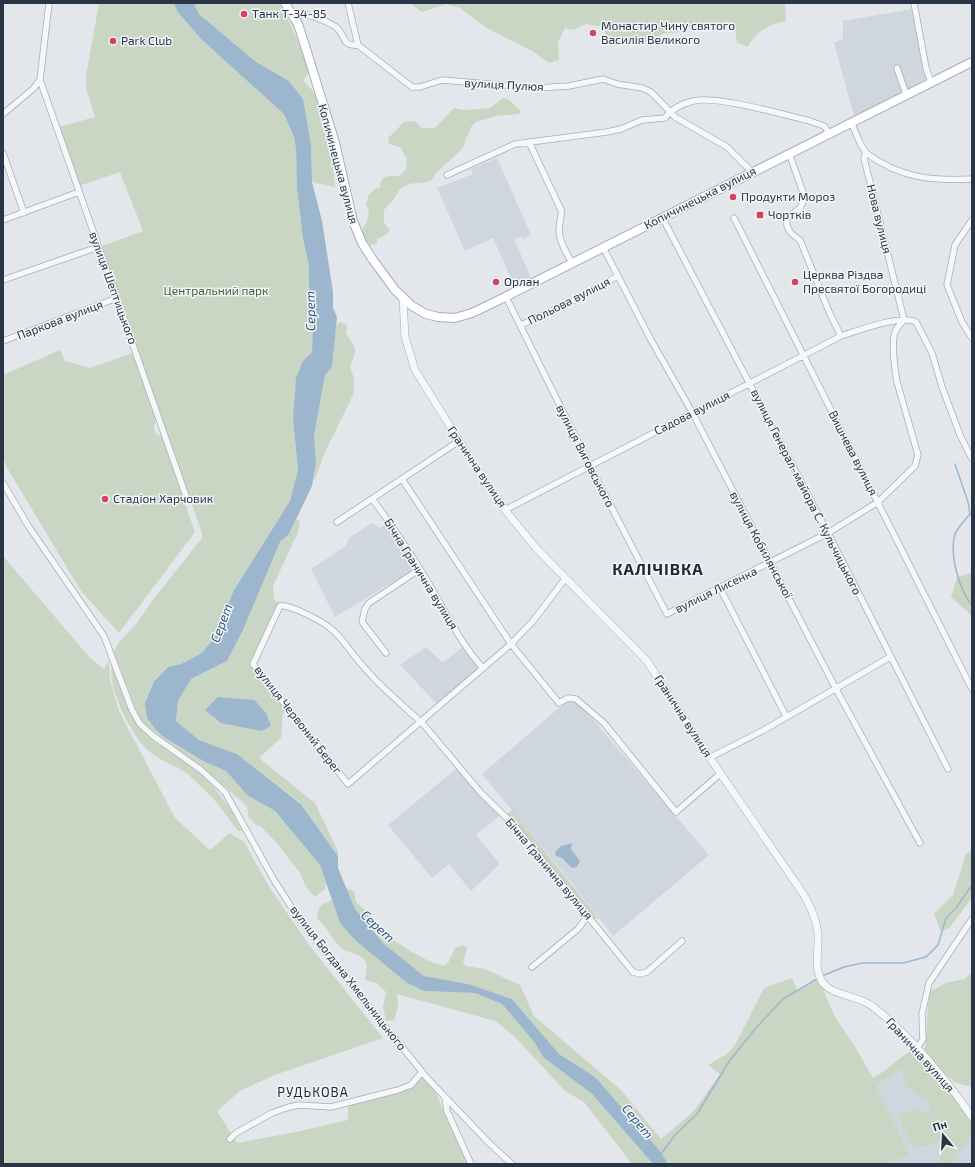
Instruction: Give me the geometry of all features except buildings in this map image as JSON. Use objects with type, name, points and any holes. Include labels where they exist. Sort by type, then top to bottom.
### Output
[{"type":"main road","name":"Копичинецька вулиця","points":[[285,3],[292,12],[302,38],[335,143],[350,213],[356,229],[373,260],[391,285],[404,298],[422,313],[450,318],[472,313],[506,297],[972,62]]},
{"type":"street","points":[[3,114],[33,89],[40,80],[49,3]]},
{"type":"street","points":[[348,3],[358,46]]},
{"type":"street","points":[[914,3],[926,68],[931,82]]},
{"type":"street","name":"вулиця Пулюя","points":[[292,12],[313,17],[338,29],[347,43],[352,46],[358,46],[412,87],[420,87],[442,80],[537,88],[569,86],[603,79],[617,84],[642,88],[651,92],[670,110],[675,117],[727,147],[752,172]]},
{"type":"street","points":[[897,68],[906,94]]},
{"type":"street","name":"вулиця Шептицького","points":[[40,80],[186,496]]},
{"type":"street","points":[[447,176],[515,144],[621,129],[642,120],[665,118],[670,110],[694,101],[718,101],[810,121],[824,126],[829,133]]},
{"type":"street","name":"Нова вулиця","points":[[851,122],[866,153],[864,158],[904,320]]},
{"type":"street","points":[[529,142],[561,210],[559,229],[561,241],[572,263]]},
{"type":"street","points":[[3,153],[24,213]]},
{"type":"street","points":[[789,153],[805,198],[800,208],[787,218],[786,226],[790,232],[800,240],[827,307],[841,336]]},
{"type":"street","points":[[866,153],[889,168],[914,176],[938,179],[972,179]]},
{"type":"street","points":[[3,220],[79,192]]},
{"type":"street","name":"вулиця Генерал-майора С. Кульчицького","points":[[662,217],[828,532],[948,769]]},
{"type":"street","name":"Вишнева вулиця","points":[[734,218],[972,689]]},
{"type":"street","points":[[972,220],[955,245],[947,285],[962,322],[972,338]]},
{"type":"street","points":[[3,280],[98,247]]},
{"type":"street","name":"вулиця Кобилянської","points":[[603,247],[692,412],[836,689],[920,843]]},
{"type":"street","name":"Польова вулиця","points":[[521,325],[569,303],[618,276]]},
{"type":"street","name":"вулиця Виговського","points":[[506,297],[590,466],[667,614]]},
{"type":"street","name":"Паркова вулиця","points":[[3,341],[117,298]]},
{"type":"street","name":"Гранична вулиця","points":[[404,298],[405,337],[411,361],[421,382],[505,510],[536,548],[643,655],[709,758],[809,904],[818,932],[818,968],[824,984],[834,991],[857,998],[870,1004],[917,1048],[972,1117]]},
{"type":"street","points":[[904,320],[916,322],[926,338],[960,435],[972,459]]},
{"type":"street","name":"Садова вулиця","points":[[505,510],[692,412],[751,384],[841,336],[874,326],[904,320]]},
{"type":"street","name":"вулиця Лисенка","points":[[667,614],[828,532],[878,502],[915,466],[918,459],[912,432],[896,382],[894,336],[896,329],[904,320]]},
{"type":"street","points":[[337,522],[373,500],[459,441]]},
{"type":"street","points":[[402,479],[511,644],[559,703],[568,698],[576,699],[608,726],[676,812],[720,774]]},
{"type":"street","name":"вулиця Богдана Хмельницького","points":[[3,483],[29,527],[104,636],[132,710],[140,724],[152,735],[201,770],[224,792],[293,911],[422,1072],[512,1164]]},
{"type":"street","name":"Бічна Гранична вулиця","points":[[373,500],[420,569],[462,637],[467,651],[483,668]]},
{"type":"street","points":[[386,653],[362,622],[365,609],[369,603],[420,569]]},
{"type":"street","points":[[421,722],[511,644],[533,621],[565,578]]},
{"type":"street","points":[[720,588],[786,716]]},
{"type":"street","name":"вулиця Червоний Берег","points":[[280,606],[289,607],[331,629],[366,670],[421,722],[348,784],[254,666],[254,660],[280,606]]},
{"type":"street","points":[[709,758],[836,689],[890,657]]},
{"type":"street","name":"Бічна Гранична вулиця","points":[[421,722],[481,793],[512,824],[629,968],[637,974],[649,970],[682,941]]},
{"type":"street","points":[[532,967],[578,929],[588,916]]},
{"type":"street","points":[[917,1048],[922,1039],[922,1014],[929,984],[972,919]]},
{"type":"street","points":[[230,1139],[236,1133],[281,1109],[299,1105],[331,1107],[373,1097],[408,1086],[422,1072]]},
{"type":"street","points":[[446,1098],[447,1110],[471,1164]]},
{"type":"shaded area","points":[[913,9],[926,79],[854,116],[834,43],[843,39],[843,21]]},
{"type":"shaded area","points":[[497,158],[531,235],[523,239],[522,236],[514,239],[531,278],[514,285],[493,238],[465,251],[437,188],[473,174],[471,169]]},
{"type":"shaded area","points":[[372,523],[379,528],[387,524],[414,567],[413,570],[335,617],[311,569],[346,546],[349,538]]},
{"type":"shaded area","points":[[463,646],[467,654],[480,668],[437,704],[400,665],[426,647],[442,662],[447,660]]},
{"type":"shaded area","points":[[567,701],[578,702],[709,855],[613,936],[567,877],[482,774]]},
{"type":"shaded area","points":[[456,769],[499,816],[476,835],[500,864],[471,891],[449,864],[432,878],[388,825]]},
{"type":"shaded area","points":[[916,1053],[972,1122],[972,1164],[885,1164],[909,1155],[874,1083]]},
{"type":"green space","name":"Центральний парк","points":[[99,3],[174,3],[177,11],[200,38],[285,114],[294,137],[296,149],[297,189],[303,239],[309,266],[309,285],[313,315],[312,352],[303,361],[293,419],[298,470],[290,501],[234,590],[216,637],[203,653],[181,664],[168,667],[154,680],[145,703],[165,738],[205,762],[226,771],[247,795],[275,811],[320,865],[326,883],[325,889],[315,897],[305,885],[300,873],[276,842],[248,816],[247,806],[201,766],[147,728],[138,715],[114,652],[119,642],[137,623],[152,601],[202,538],[202,533],[100,247],[143,231],[120,172],[79,186],[59,127],[95,117],[86,88],[86,76]]},
{"type":"green space","points":[[194,3],[278,3],[300,46],[309,73],[303,80],[313,91],[318,101],[333,169],[335,187],[312,182],[311,144],[303,99],[289,81],[256,62],[199,14]]},
{"type":"green space","points":[[410,3],[785,3],[786,21],[763,30],[755,36],[747,47],[737,42],[734,22],[696,24],[680,32],[662,34],[652,43],[637,39],[620,42],[606,40],[604,27],[586,24],[574,30],[565,28],[558,43],[559,60],[549,63],[532,51],[485,27],[460,8],[446,4],[422,12]]},
{"type":"green space","points":[[503,98],[509,100],[521,111],[519,114],[496,116],[476,122],[471,127],[462,149],[436,173],[433,179],[427,182],[409,184],[400,189],[384,210],[384,223],[390,230],[386,235],[377,239],[377,243],[370,245],[362,234],[369,211],[366,204],[369,194],[377,188],[380,189],[381,181],[385,177],[399,176],[406,170],[407,160],[401,148],[388,143],[389,137],[404,122],[415,121],[422,128],[435,128],[454,108],[465,110],[490,108]]},
{"type":"green space","points":[[340,322],[347,325],[346,333],[355,349],[350,367],[354,378],[354,393],[325,452],[315,479],[313,479],[316,462],[314,436],[325,375],[332,367],[336,325]]},
{"type":"green space","name":"Стадіон Харчовик","points":[[60,350],[65,361],[90,368],[132,353],[156,420],[154,428],[156,434],[162,437],[195,532],[119,633],[81,591],[6,466],[3,457],[3,375]]},
{"type":"green space","points":[[296,520],[300,521],[298,532],[273,586],[274,600],[279,602],[251,665],[287,710],[283,714],[281,738],[259,758],[315,803],[338,851],[338,856],[301,803],[237,754],[199,740],[176,721],[178,701],[191,679],[227,661],[243,630],[280,542],[289,534]]},
{"type":"green space","points":[[3,556],[90,658],[104,669],[109,660],[110,680],[119,711],[175,818],[210,850],[230,833],[244,842],[268,885],[309,945],[383,1038],[275,1075],[240,1091],[217,1111],[237,1143],[348,1120],[348,1103],[383,1096],[423,1078],[434,1089],[468,1164],[3,1164]]},
{"type":"green space","points":[[972,573],[972,616],[951,597],[957,577]]},
{"type":"green space","points":[[112,666],[132,716],[140,728],[154,741],[194,768],[209,781],[230,808],[242,831],[238,831],[218,804],[192,778],[182,770],[151,753],[144,747],[130,725],[117,699],[111,675]]},
{"type":"green space","points":[[512,810],[599,919],[592,918],[506,815]]},
{"type":"green space","points":[[972,850],[972,898],[950,927],[941,932],[934,914],[953,895],[966,854]]},
{"type":"green space","points":[[346,888],[354,891],[356,902],[372,916],[377,929],[410,951],[429,961],[443,966],[448,963],[455,948],[464,945],[467,949],[463,962],[466,966],[485,969],[520,985],[534,1016],[621,1090],[661,1139],[693,1112],[720,1074],[708,1065],[727,1054],[736,1043],[764,988],[792,978],[798,991],[819,980],[835,1017],[854,1045],[873,1078],[914,1049],[919,1056],[930,1057],[925,1050],[929,992],[946,983],[964,979],[972,973],[972,1087],[956,1083],[945,1074],[946,1086],[972,1120],[972,1137],[963,1146],[953,1164],[937,1164],[945,1146],[940,1141],[927,1146],[914,1146],[906,1134],[898,1113],[921,1110],[933,1115],[928,1099],[913,1091],[906,1084],[903,1068],[876,1086],[909,1155],[885,1164],[668,1164],[660,1151],[595,1077],[559,1054],[512,999],[468,984],[424,976],[383,943],[355,910]]},
{"type":"green space","points":[[332,900],[340,923],[356,941],[407,983],[424,991],[475,993],[502,1004],[535,1043],[543,1057],[592,1094],[653,1164],[632,1164],[584,1102],[565,1091],[514,1036],[495,1021],[397,994],[398,1008],[394,1020],[386,1021],[383,1007],[386,992],[377,983],[365,980],[367,969],[363,959],[356,954],[341,948],[317,918],[319,908]]},
{"type":"water","name":"Серет","points":[[174,3],[194,3],[199,14],[256,62],[289,81],[303,99],[311,144],[312,182],[322,221],[333,292],[333,308],[337,317],[332,367],[325,375],[314,436],[316,462],[312,486],[289,534],[280,542],[243,630],[227,661],[191,679],[178,701],[176,721],[199,740],[237,754],[301,804],[338,856],[338,868],[355,909],[383,943],[424,976],[468,984],[512,999],[559,1054],[595,1077],[660,1151],[668,1164],[653,1164],[592,1094],[543,1057],[535,1043],[502,1004],[475,993],[424,991],[407,983],[356,941],[340,923],[320,865],[275,811],[247,795],[226,771],[205,762],[165,738],[156,730],[147,718],[145,703],[154,681],[168,667],[181,664],[202,653],[215,637],[234,590],[290,501],[298,470],[293,419],[296,378],[303,361],[312,352],[313,315],[309,285],[309,266],[303,239],[297,189],[296,149],[294,137],[284,114],[200,38],[177,11]]},
{"type":"water","points":[[218,697],[254,700],[266,713],[271,726],[261,731],[221,723],[205,710]]},
{"type":"water","points":[[572,843],[571,849],[580,861],[577,867],[572,868],[562,858],[556,856],[555,852],[561,846]]},
{"type":"waterway","points":[[955,464],[968,502],[970,514],[955,534],[953,542],[954,561],[959,581],[972,605]]},
{"type":"waterway","points":[[822,976],[844,967],[862,963],[903,963],[926,957],[938,945],[946,918],[956,908],[972,885]]},
{"type":"waterway","points":[[661,1154],[675,1135],[697,1114],[730,1060],[756,1028],[783,999],[817,979]]},
{"type":"place","name":"Танк Т-34-85","points":[[244,14]]},
{"type":"place","name":"Монастир Чину святого Василія Великого","points":[[593,33]]},
{"type":"place","name":"Park Club","points":[[113,41]]},
{"type":"place","name":"Продукти Мороз","points":[[733,197]]},
{"type":"place","name":"Чортків","points":[[760,215]]},
{"type":"place","name":"Орлан","points":[[496,282]]},
{"type":"place","name":"Церква Різдва Пресвятої Богородиці","points":[[795,282]]},
{"type":"place","name":"Стадіон Харчовик","points":[[105,499]]},
{"type":"district","name":"КАЛІЧІВКА","points":[[658,569]]},
{"type":"district","name":"РУДЬКОВА","points":[[313,1092]]}]
